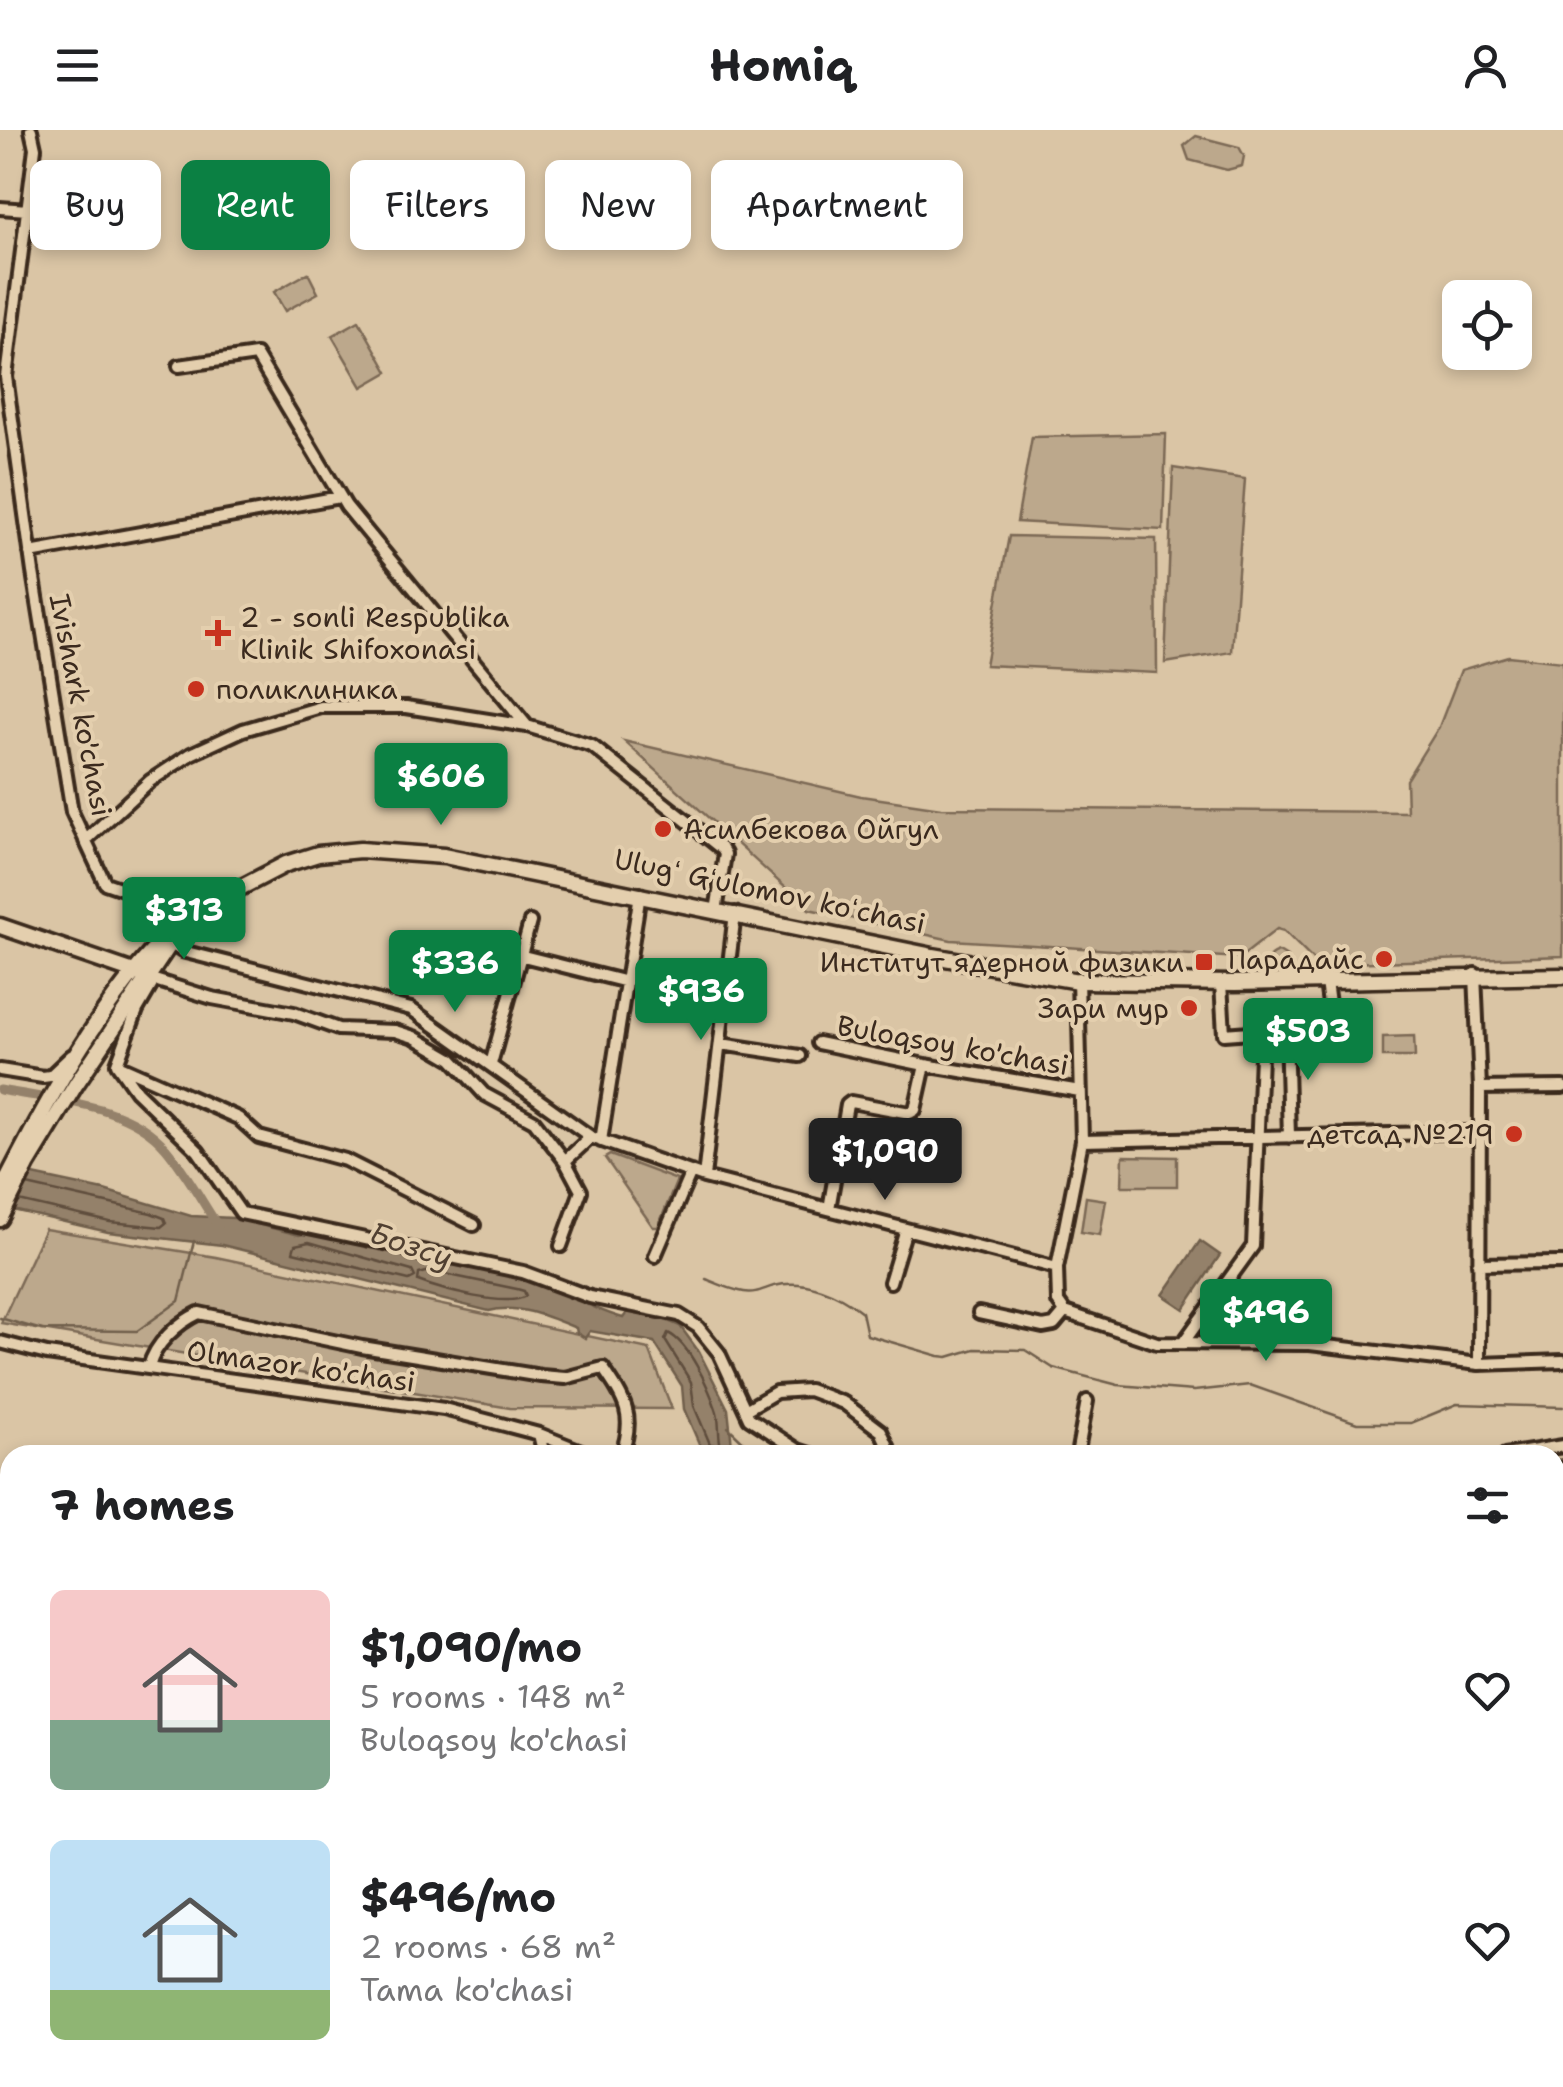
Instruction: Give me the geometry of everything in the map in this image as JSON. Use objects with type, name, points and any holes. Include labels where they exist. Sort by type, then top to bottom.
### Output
[{"type":"main road","name":"Ulugʻ Gʻulomov koʻchasi","points":[[70,1080],[167,942],[191,919],[234,884],[283,858],[316,849],[414,848],[487,857],[1078,978],[1563,974]]},
{"type":"main road","name":"Ulugʻ Gʻulomov koʻchasi","points":[[191,919],[270,872],[302,858],[339,852],[402,852],[444,856],[640,894],[933,956],[1078,978],[1221,984],[1475,976]]},
{"type":"main road","points":[[0,926],[145,977]]},
{"type":"main road","points":[[100,959],[114,976],[115,1000]]},
{"type":"main road","name":"Ulugʻ Gʻulomov koʻchasi","points":[[70,1080],[88,1040],[115,1000],[145,977]]},
{"type":"main road","points":[[0,1193],[70,1080]]},
{"type":"main road","points":[[0,1219],[22,1162]]},
{"type":"street","name":"Ivishark ko'chasi","points":[[31,130],[35,148],[4,389],[72,812],[105,883],[178,908],[191,919]]},
{"type":"street","points":[[0,208],[28,210]]},
{"type":"street","points":[[179,366],[256,355],[340,497],[527,726]]},
{"type":"street","points":[[30,553],[340,497]]},
{"type":"street","points":[[85,842],[150,781],[191,754],[243,730],[321,707],[406,707],[527,726],[592,746],[722,849],[725,854],[717,904]]},
{"type":"street","points":[[565,1160],[596,1139],[640,894]]},
{"type":"street","points":[[704,1176],[735,913]]},
{"type":"street","points":[[490,1064],[530,922]]},
{"type":"street","points":[[167,942],[182,952],[412,1008],[596,1139],[704,1176],[1056,1268]]},
{"type":"street","points":[[519,955],[626,982]]},
{"type":"street","points":[[1475,976],[1480,1088],[1479,1364]]},
{"type":"street","points":[[117,1064],[138,1010],[145,977],[212,998],[294,1013],[338,1028],[395,1031],[414,1037],[452,1060],[497,1103],[534,1120],[565,1160],[581,1191],[561,1246]]},
{"type":"street","points":[[1078,978],[1082,1142],[1056,1268],[1058,1302],[1065,1312],[1157,1342],[1310,1344],[1479,1364],[1563,1362]]},
{"type":"street","points":[[1221,984],[1224,1034],[1332,1026],[1326,982]]},
{"type":"street","points":[[1286,1031],[1290,1136]]},
{"type":"street","points":[[1183,1342],[1253,1246],[1262,1032]]},
{"type":"street","points":[[0,1070],[50,1076],[88,1040]]},
{"type":"street","name":"Buloqsoy ko'chasi","points":[[818,1043],[925,1066],[1080,1091]]},
{"type":"street","points":[[721,1044],[800,1056]]},
{"type":"street","points":[[117,1064],[238,1118],[259,1137],[344,1160],[474,1225]]},
{"type":"street","points":[[117,1064],[136,1091],[198,1151],[241,1213],[523,1272],[590,1297],[680,1315],[698,1327],[719,1352],[749,1418],[790,1445]]},
{"type":"street","points":[[829,1209],[848,1105],[852,1102],[914,1110],[925,1066]]},
{"type":"street","points":[[1480,1088],[1563,1087]]},
{"type":"street","points":[[1082,1142],[1478,1132]]},
{"type":"street","points":[[655,1256],[691,1172]]},
{"type":"street","points":[[890,1282],[906,1229]]},
{"type":"street","points":[[1478,1264],[1563,1263]]},
{"type":"street","points":[[979,1313],[1044,1327],[1054,1325],[1065,1312]]},
{"type":"street","points":[[149,1367],[152,1357],[175,1329],[199,1314],[541,1376],[565,1378],[603,1368],[628,1412],[630,1428],[625,1445]]},
{"type":"street","name":"Olmazor ko'chasi","points":[[0,1342],[47,1354],[444,1409],[566,1445]]},
{"type":"street","points":[[747,1409],[776,1392],[809,1390],[844,1403],[881,1431],[887,1445]]},
{"type":"street","points":[[1080,1445],[1087,1401]]},
{"type":"street","points":[[539,1434],[542,1445]]},
{"type":"shaded area","points":[[1196,136],[1239,147],[1244,156],[1242,166],[1227,170],[1189,160],[1184,146]]},
{"type":"shaded area","points":[[308,273],[318,293],[285,311],[274,292]]},
{"type":"shaded area","points":[[359,321],[388,372],[362,387],[332,336]]},
{"type":"shaded area","points":[[1166,434],[1163,530],[1017,522],[1032,437]]},
{"type":"shaded area","points":[[1173,468],[1245,479],[1232,652],[1165,663]]},
{"type":"shaded area","points":[[1009,536],[1156,539],[1157,673],[985,665]]},
{"type":"shaded area","points":[[1508,656],[1563,662],[1563,956],[1317,964],[1284,931],[1277,929],[1240,958],[951,940],[809,909],[624,741],[861,796],[941,808],[1407,812],[1406,780],[1439,727],[1461,670]]},
{"type":"shaded area","points":[[1279,952],[1287,957],[1289,971],[1263,971],[1268,959]]},
{"type":"shaded area","points":[[1414,1036],[1415,1057],[1383,1057],[1383,1037]]},
{"type":"shaded area","points":[[610,1155],[677,1180],[658,1227],[653,1227],[605,1158]]},
{"type":"shaded area","points":[[1123,1156],[1177,1157],[1177,1186],[1122,1186]]},
{"type":"shaded area","points":[[1086,1197],[1106,1200],[1100,1235],[1081,1232]]},
{"type":"shaded area","points":[[45,1229],[216,1257],[649,1349],[672,1409],[510,1408],[1,1323]]},
{"type":"water","name":"Бозсу","points":[[0,1168],[104,1190],[191,1216],[234,1218],[299,1235],[326,1234],[422,1263],[424,1260],[519,1278],[623,1318],[629,1310],[652,1314],[680,1326],[699,1352],[728,1409],[732,1445],[700,1445],[684,1409],[682,1386],[654,1342],[590,1331],[585,1338],[576,1328],[533,1312],[489,1311],[222,1245],[108,1232],[0,1207]]},
{"type":"water","points":[[1200,1241],[1220,1255],[1184,1309],[1163,1295]]},
{"type":"waterway","points":[[0,1090],[89,1106],[131,1121],[166,1148],[218,1226]]},
{"type":"waterway","points":[[0,1318],[42,1330],[137,1331],[179,1301],[194,1241]]},
{"type":"waterway","points":[[706,1279],[748,1292],[786,1284],[821,1289],[862,1312],[867,1335],[939,1356],[975,1349],[1025,1350],[1053,1368],[1118,1385],[1194,1391],[1250,1385],[1357,1423],[1411,1423],[1457,1404],[1563,1407]]},
{"type":"waterway","points":[[728,1427],[747,1445]]},
{"type":"place","name":"2 - sonli Respublika Klinik Shifoxonasi","points":[[218,633]]},
{"type":"place","name":"поликлиника","points":[[196,689]]},
{"type":"place","name":"Асилбекова Ойгул","points":[[663,829]]},
{"type":"place","name":"Парадайс","points":[[1384,959]]},
{"type":"place","name":"Институт ядерной физики","points":[[1204,962]]},
{"type":"place","name":"Зари мур","points":[[1189,1008]]},
{"type":"place","name":"детсад №219","points":[[1514,1134]]}]
